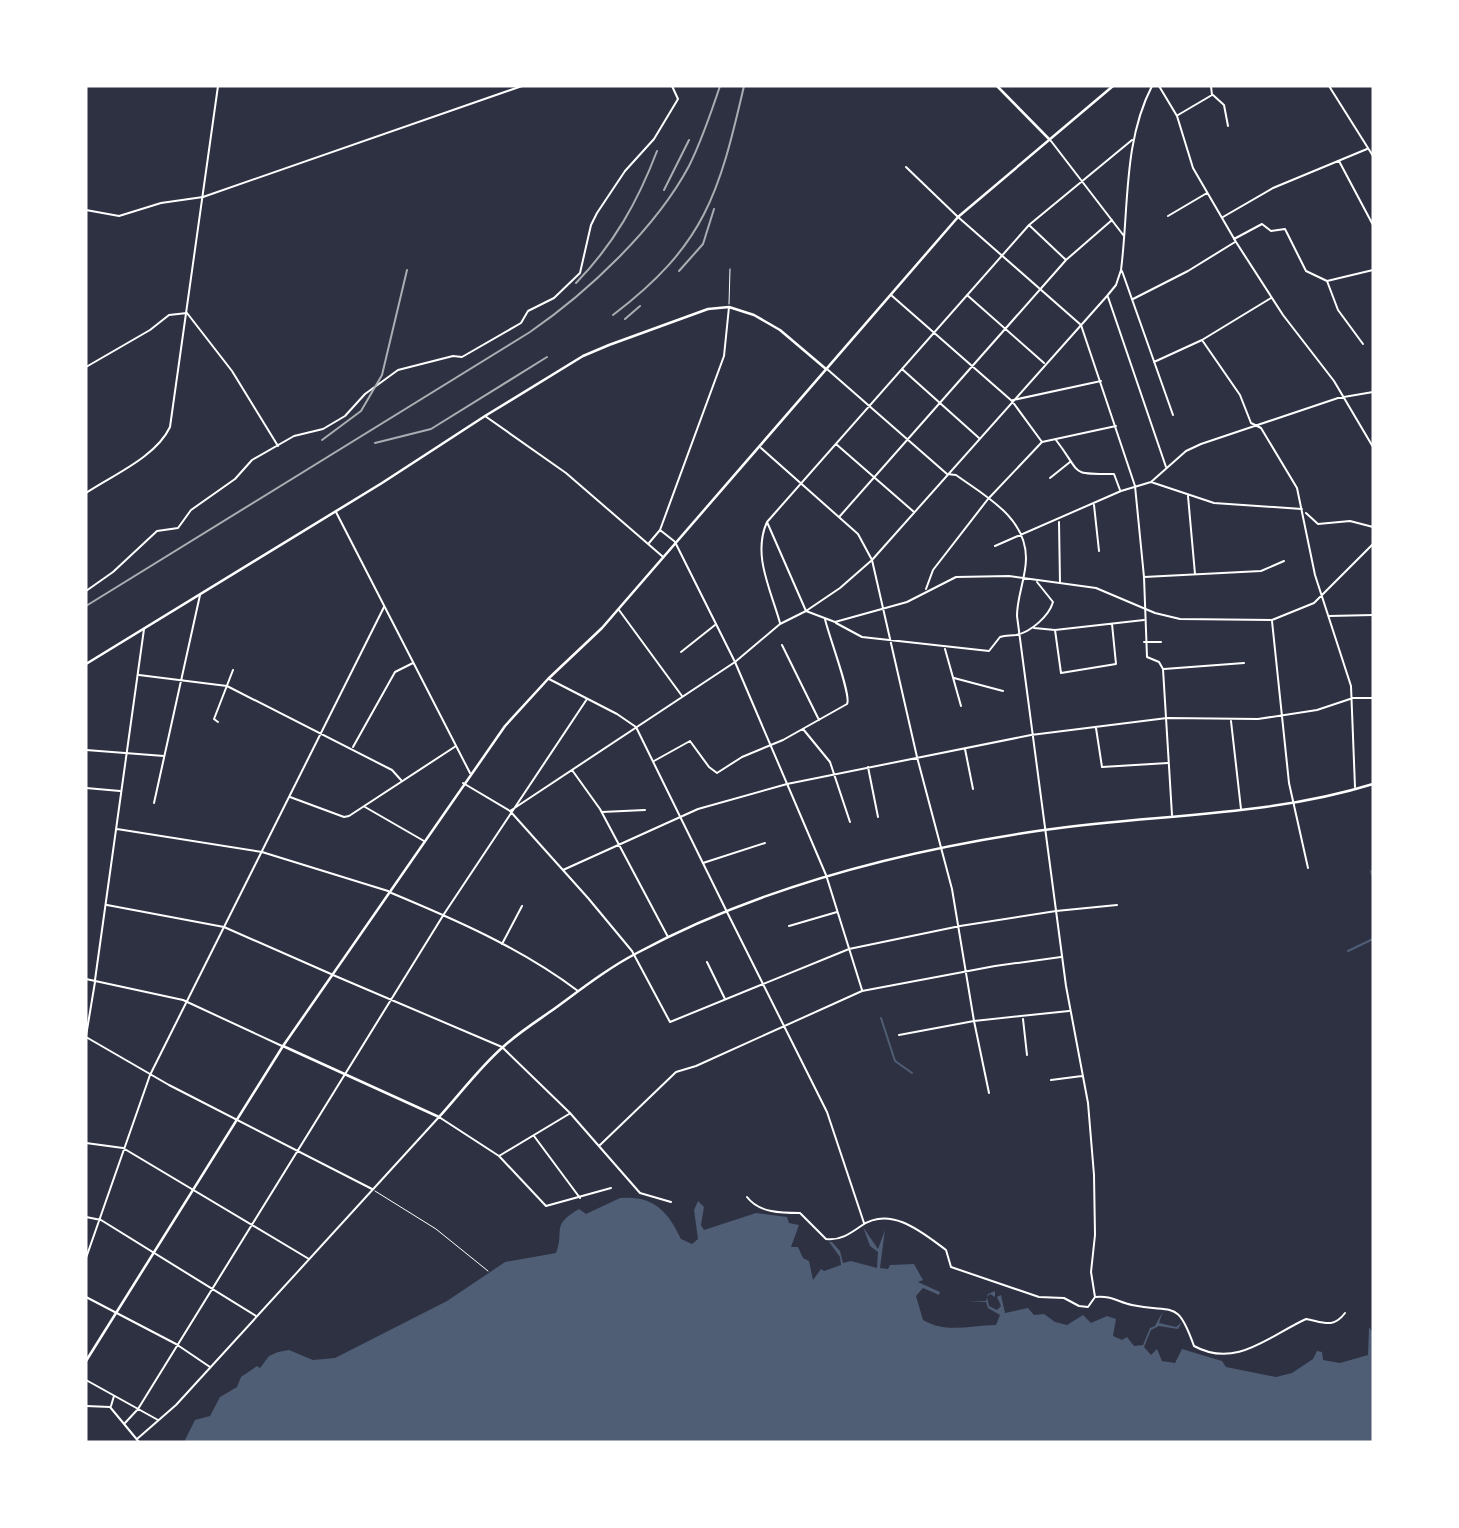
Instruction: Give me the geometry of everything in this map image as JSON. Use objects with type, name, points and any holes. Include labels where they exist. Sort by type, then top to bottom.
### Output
[{"type":"main road","points":[[997,86],[1050,140]]},
{"type":"main road","points":[[86,1361],[283,1046],[505,726],[619,609],[662,556],[958,217],[1113,86]]},
{"type":"main road","points":[[86,664],[583,356],[708,309],[729,307],[767,322],[826,369]]},
{"type":"main road","points":[[283,1046],[439,1117],[502,1047],[634,954],[727,912],[827,876],[942,848],[1044,830],[1293,803],[1373,783]]},
{"type":"street","points":[[86,493],[165,437],[170,426],[218,86]]},
{"type":"street","points":[[86,210],[119,216],[161,203],[203,197],[522,86]]},
{"type":"street","points":[[86,591],[113,572],[144,539],[157,531],[178,528],[191,510],[235,479],[252,460],[294,436],[323,429],[345,416],[365,394],[398,370],[453,356],[462,357],[522,323],[528,311],[563,290],[580,272],[591,225],[597,213],[625,171],[654,139],[674,107],[678,99],[672,86]]},
{"type":"street","points":[[510,811],[735,662],[780,624],[806,611],[840,588],[872,560],[1107,296],[1116,285],[1121,270],[1132,140],[1139,114],[1152,86]]},
{"type":"street","points":[[1159,86],[1177,116],[1188,156],[1235,240],[1271,298],[1345,399],[1373,447]]},
{"type":"street","points":[[1211,86],[1212,95],[1224,105],[1228,126]]},
{"type":"street","points":[[1329,86],[1373,156]]},
{"type":"street","points":[[1177,116],[1212,95]]},
{"type":"street","points":[[1050,140],[1125,238]]},
{"type":"street","points":[[780,624],[760,551],[767,522],[867,405],[1028,225],[1132,140]]},
{"type":"street","points":[[1222,217],[1273,188],[1367,149]]},
{"type":"street","points":[[1339,161],[1373,225]]},
{"type":"street","points":[[906,167],[1001,256],[1081,325],[1135,486],[1144,577],[1144,642],[1147,657],[1158,662],[1163,669],[1172,816]]},
{"type":"street","points":[[1168,216],[1208,192]]},
{"type":"street","points":[[840,517],[1066,260],[1112,220]]},
{"type":"street","points":[[1028,225],[1066,260]]},
{"type":"street","points":[[1132,299],[1188,271],[1262,225],[1271,230],[1285,229],[1306,271],[1326,281],[1373,270]]},
{"type":"street","points":[[1121,270],[1173,415]]},
{"type":"street","points":[[1326,281],[1338,310],[1363,344]]},
{"type":"street","points":[[1116,285],[1121,282],[1126,285]]},
{"type":"street","points":[[966,294],[1045,364]]},
{"type":"street","points":[[891,295],[1012,401],[1042,442]]},
{"type":"street","points":[[1107,296],[1167,469]]},
{"type":"street","points":[[1153,363],[1202,340],[1271,298]]},
{"type":"street","points":[[648,544],[660,530],[722,360],[729,307]]},
{"type":"street","points":[[187,313],[232,371],[278,446]]},
{"type":"street","points":[[86,367],[144,334],[169,315],[187,313]]},
{"type":"street","points":[[1202,340],[1233,382],[1251,423],[1256,425],[1286,466],[1304,509],[1321,596],[1353,698],[1355,789]]},
{"type":"street","points":[[900,368],[979,439]]},
{"type":"street","points":[[826,369],[947,474],[956,475],[1015,520],[1022,532],[1027,558],[1017,600],[1019,635],[1062,957],[1083,1076],[1094,1175],[1095,1236],[1091,1272],[1096,1297]]},
{"type":"street","points":[[1012,401],[1101,381]]},
{"type":"street","points":[[995,546],[1121,491],[1151,482],[1186,451],[1256,425],[1373,392]]},
{"type":"street","points":[[485,415],[566,473],[662,556]]},
{"type":"street","points":[[925,592],[933,570],[988,499],[1042,442],[1116,426]]},
{"type":"street","points":[[1055,439],[1085,475],[1114,474],[1121,491]]},
{"type":"street","points":[[834,443],[915,512]]},
{"type":"street","points":[[758,446],[858,534],[872,560],[917,757],[960,926],[974,1021],[989,1093]]},
{"type":"street","points":[[1051,478],[1071,461]]},
{"type":"street","points":[[1151,482],[1188,496],[1238,507],[1304,509],[1318,524],[1350,521],[1373,527]]},
{"type":"street","points":[[1188,496],[1195,575]]},
{"type":"street","points":[[1094,504],[1099,551]]},
{"type":"street","points":[[335,511],[470,773]]},
{"type":"street","points":[[1058,520],[1060,584]]},
{"type":"street","points":[[767,522],[806,611],[825,617],[862,637],[989,651],[1003,635],[1019,635],[1033,628],[1053,605],[1037,582]]},
{"type":"street","points":[[660,530],[675,542],[735,662],[827,876],[862,991]]},
{"type":"street","points":[[835,622],[883,607],[907,603],[957,577],[1024,578],[1037,582],[1096,588],[1180,619],[1272,620],[1308,607],[1373,544]]},
{"type":"street","points":[[1144,577],[1265,570],[1284,561]]},
{"type":"street","points":[[154,803],[200,594]]},
{"type":"street","points":[[86,1258],[150,1074],[384,606]]},
{"type":"street","points":[[619,609],[682,697]]},
{"type":"street","points":[[1328,616],[1373,615]]},
{"type":"street","points":[[653,762],[690,741],[717,773],[742,757],[803,729],[850,699],[825,617]]},
{"type":"street","points":[[1033,628],[1055,630],[1144,620]]},
{"type":"street","points":[[1272,620],[1293,803],[1308,868]]},
{"type":"street","points":[[681,652],[716,624]]},
{"type":"street","points":[[1055,630],[1061,673],[1116,664],[1112,624]]},
{"type":"street","points":[[144,628],[86,1037],[150,1074],[373,1189]]},
{"type":"street","points":[[1144,642],[1161,642]]},
{"type":"street","points":[[782,645],[819,720]]},
{"type":"street","points":[[945,648],[961,706]]},
{"type":"street","points":[[352,749],[395,672],[414,663]]},
{"type":"street","points":[[1163,669],[1244,663]]},
{"type":"street","points":[[218,722],[214,719],[233,670]]},
{"type":"street","points":[[138,675],[227,686],[392,770],[401,780]]},
{"type":"street","points":[[953,678],[1003,691]]},
{"type":"street","points":[[548,679],[636,727],[838,1137],[864,1224]]},
{"type":"street","points":[[125,1423],[138,1409],[444,914],[587,698]]},
{"type":"street","points":[[563,870],[721,801],[787,784],[1031,735],[1167,718],[1231,720],[1284,716],[1317,710],[1353,698],[1373,698]]},
{"type":"street","points":[[1231,720],[1241,810]]},
{"type":"street","points":[[1096,727],[1102,767],[1169,763]]},
{"type":"street","points":[[803,729],[822,750],[835,774],[850,822]]},
{"type":"street","points":[[289,797],[344,817],[365,807],[401,780],[456,746]]},
{"type":"street","points":[[965,748],[973,789]]},
{"type":"street","points":[[86,750],[165,756]]},
{"type":"street","points":[[868,767],[878,817]]},
{"type":"street","points":[[572,769],[601,812],[668,937]]},
{"type":"street","points":[[463,783],[510,811],[563,870],[634,954],[670,1022],[849,949],[960,926],[1056,911],[1117,905]]},
{"type":"street","points":[[86,788],[121,792]]},
{"type":"street","points":[[365,807],[424,841]]},
{"type":"street","points":[[601,812],[645,810]]},
{"type":"street","points":[[117,829],[261,852],[388,891],[444,914],[502,944],[578,991]]},
{"type":"street","points":[[703,863],[765,843]]},
{"type":"street","points":[[106,905],[224,927],[502,1047],[570,1113],[640,1193],[671,1202]]},
{"type":"street","points":[[502,944],[522,906]]},
{"type":"street","points":[[789,926],[838,911]]},
{"type":"street","points":[[600,1145],[681,1070],[696,1066],[862,991],[967,971],[1062,957]]},
{"type":"street","points":[[707,962],[726,1000]]},
{"type":"street","points":[[86,979],[187,1002],[283,1046]]},
{"type":"street","points":[[899,1035],[974,1021],[1070,1011]]},
{"type":"street","points":[[1023,1018],[1027,1055]]},
{"type":"street","points":[[1051,1080],[1083,1076]]},
{"type":"street","points":[[499,1156],[570,1113]]},
{"type":"street","points":[[86,1406],[110,1407],[138,1441],[311,1260],[439,1117],[499,1156],[544,1205],[611,1188]]},
{"type":"street","points":[[533,1135],[580,1198]]},
{"type":"street","points":[[86,1143],[123,1148],[311,1260]]},
{"type":"street","points":[[747,1198],[753,1205],[763,1208],[800,1213],[812,1221],[826,1239],[853,1233],[864,1224],[888,1219],[909,1223],[946,1250],[951,1267],[1040,1297],[1064,1298],[1084,1307],[1088,1307],[1096,1297],[1110,1295],[1136,1306],[1176,1311],[1183,1318],[1194,1346],[1226,1354],[1254,1348],[1306,1319],[1328,1325],[1337,1322],[1345,1313]]},
{"type":"street","points":[[86,1217],[99,1219],[257,1316]]},
{"type":"street","points":[[86,1297],[176,1345],[210,1367]]},
{"type":"street","points":[[86,1380],[159,1421]]},
{"type":"street","points":[[110,1407],[114,1396]]},
{"type":"lane","points":[[729,307],[730,269]]},
{"type":"lane","points":[[373,1189],[436,1228],[488,1271]]},
{"type":"water","points":[[620,1198],[642,1199],[658,1207],[671,1220],[681,1239],[692,1244],[698,1239],[694,1210],[698,1201],[704,1207],[701,1225],[704,1230],[756,1213],[787,1217],[789,1223],[799,1225],[791,1247],[798,1247],[803,1258],[809,1261],[813,1280],[821,1269],[824,1271],[841,1265],[840,1257],[829,1242],[840,1251],[843,1263],[851,1261],[877,1268],[878,1252],[870,1246],[863,1227],[878,1249],[885,1230],[880,1268],[914,1264],[923,1280],[918,1282],[940,1292],[939,1295],[923,1288],[916,1296],[923,1320],[941,1327],[996,1325],[1000,1315],[988,1308],[986,1302],[967,1301],[986,1301],[987,1297],[989,1306],[997,1310],[1001,1306],[997,1297],[1001,1295],[1005,1313],[1028,1308],[1034,1315],[1044,1314],[1055,1322],[1067,1325],[1083,1315],[1091,1323],[1107,1316],[1116,1319],[1113,1336],[1122,1340],[1127,1337],[1134,1346],[1143,1345],[1150,1328],[1155,1326],[1163,1311],[1159,1323],[1176,1327],[1182,1322],[1178,1329],[1159,1326],[1151,1330],[1144,1347],[1151,1355],[1157,1349],[1162,1361],[1175,1363],[1182,1349],[1222,1361],[1226,1367],[1276,1377],[1292,1373],[1313,1359],[1317,1351],[1322,1352],[1323,1360],[1340,1363],[1368,1355],[1369,1327],[1373,1333],[1373,1442],[184,1442],[195,1420],[210,1416],[220,1397],[237,1387],[241,1377],[257,1366],[260,1368],[269,1356],[289,1350],[313,1360],[335,1358],[447,1301],[505,1262],[556,1253],[564,1220],[579,1209],[586,1214]]},
{"type":"waterway","points":[[1371,871],[1373,878]]},
{"type":"waterway","points":[[1348,951],[1373,939]]},
{"type":"waterway","points":[[881,1018],[895,1061],[912,1073]]},
{"type":"railway","points":[[86,606],[530,332],[575,298],[619,257],[675,189],[698,146],[720,86]]},
{"type":"railway","points":[[613,315],[669,265],[704,215],[726,158],[744,86]]},
{"type":"railway","points":[[664,190],[689,140]]},
{"type":"railway","points":[[576,283],[602,253],[624,221],[657,151]]},
{"type":"railway","points":[[679,271],[703,244],[714,209]]},
{"type":"railway","points":[[322,440],[361,411],[382,375],[407,270]]},
{"type":"railway","points":[[625,319],[640,306]]},
{"type":"railway","points":[[375,443],[431,429],[547,357]]}]
